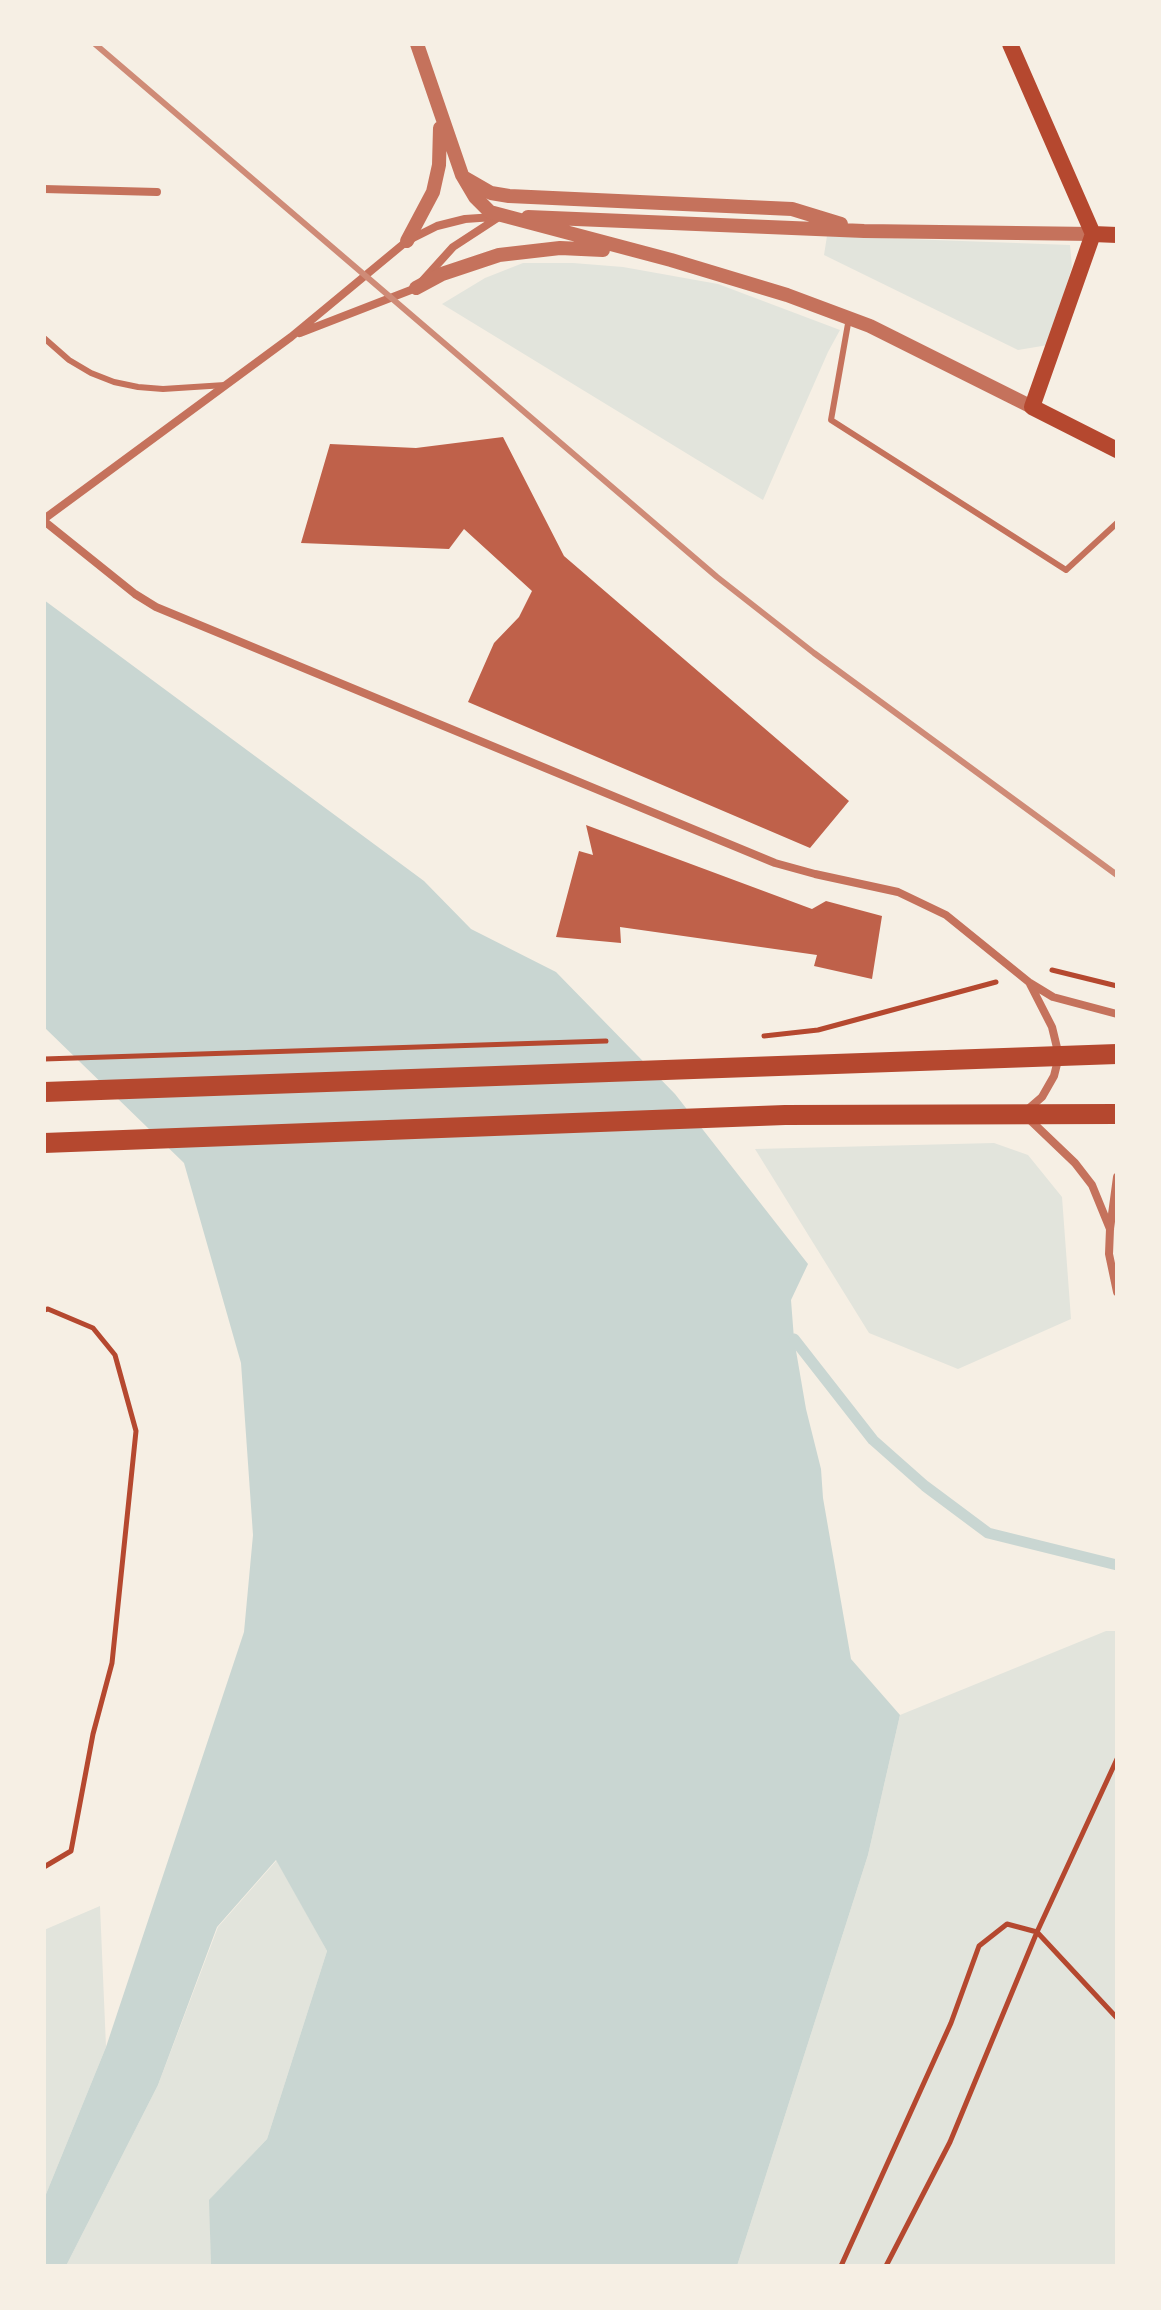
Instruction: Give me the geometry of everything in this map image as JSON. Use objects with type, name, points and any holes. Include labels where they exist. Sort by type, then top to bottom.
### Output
[{"type":"main road","points":[[1010,44],[1093,234],[1032,407],[1117,450]]},
{"type":"main road","points":[[1093,234],[1117,235]]},
{"type":"main road","points":[[44,1092],[1117,1054]]},
{"type":"main road","points":[[44,1143],[730,1118],[1117,1114]]},
{"type":"street","points":[[417,44],[462,175],[475,197],[490,212],[671,260],[787,295],[849,318],[1032,407]]},
{"type":"street","points":[[407,241],[433,192],[441,136],[438,108]]},
{"type":"street","points":[[462,175],[491,193],[509,196],[792,209],[864,231]]},
{"type":"street","points":[[44,189],[157,192]]},
{"type":"street","points":[[1093,234],[864,231],[499,216],[465,219],[437,226],[407,241],[291,337],[44,520],[135,594],[156,607],[775,863],[898,892],[946,915],[1030,983],[1053,997],[1117,1014]]},
{"type":"street","points":[[416,288],[453,247],[499,216]]},
{"type":"street","points":[[291,337],[470,264],[530,250],[591,248],[671,260]]},
{"type":"street","points":[[1030,983],[1052,1027],[1059,1056],[1054,1076],[1042,1097],[1023,1114],[1075,1163],[1092,1185],[1110,1229]]},
{"type":"street","points":[[1117,1177],[1109,1254],[1117,1292]]},
{"type":"street","points":[[1110,1229],[1117,1216]]},
{"type":"lane","points":[[849,318],[831,420],[1066,570],[1117,523]]},
{"type":"lane","points":[[44,353],[46,341],[80,367],[114,382],[138,387],[163,389],[225,385]]},
{"type":"path","points":[[754,1037],[818,1030],[1021,975],[1056,970],[1117,986]]},
{"type":"path","points":[[44,1059],[617,1041]]},
{"type":"path","points":[[44,1310],[93,1328],[115,1355],[136,1431],[112,1663],[93,1734],[71,1851],[44,1867]]},
{"type":"path","points":[[886,2266],[950,2142],[1037,1932],[1117,1759]]},
{"type":"path","points":[[841,2266],[951,2023],[979,1946],[1007,1924],[1037,1932],[1117,2018]]},
{"type":"path","points":[[1111,2010],[1117,2005]]},
{"type":"shaded area","points":[[827,236],[1070,245],[1072,267],[1048,345],[1018,350],[824,255]]},
{"type":"shaded area","points":[[523,263],[623,267],[718,284],[840,330],[763,500],[442,304],[485,278]]},
{"type":"shaded area","points":[[44,600],[424,881],[471,929],[556,972],[675,1094],[808,1264],[791,1300],[794,1339],[806,1409],[821,1469],[823,1498],[851,1659],[900,1715],[868,1855],[737,2266],[211,2266],[209,2200],[267,2139],[327,1951],[276,1860],[217,1927],[158,2085],[66,2266],[44,2266],[44,2199],[106,2047],[244,1632],[253,1535],[241,1363],[184,1163],[44,1027]]},
{"type":"shaded area","points":[[994,1143],[1028,1155],[1062,1197],[1071,1319],[958,1369],[869,1333],[755,1149]]},
{"type":"shaded area","points":[[1106,1631],[1117,1631],[1117,2266],[737,2266],[868,1855],[900,1715]]},
{"type":"shaded area","points":[[277,1860],[327,1951],[267,2139],[210,2200],[211,2266],[66,2266],[158,2085],[218,1927]]},
{"type":"shaded area","points":[[100,1906],[106,2047],[44,2199],[44,1930]]},
{"type":"building","points":[[503,437],[564,556],[849,801],[810,848],[468,702],[494,643],[519,617],[532,591],[464,529],[449,549],[301,543],[330,444],[416,448]]},
{"type":"building","points":[[586,825],[812,909],[826,901],[882,916],[872,979],[814,966],[817,955],[620,927],[621,943],[556,937],[579,851],[593,855]]},
{"type":"waterway","points":[[794,1339],[873,1440],[925,1486],[988,1533],[1117,1565]]},
{"type":"railway","points":[[95,44],[717,577],[814,653],[1117,875]]}]
